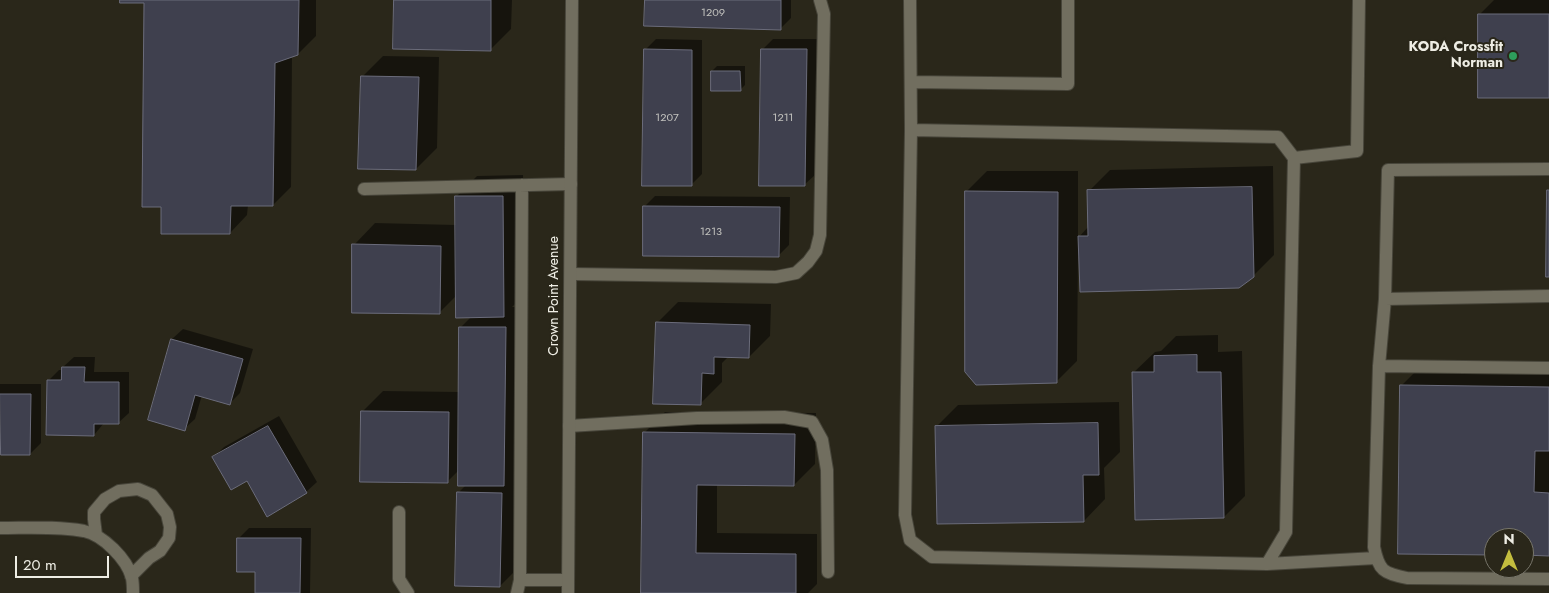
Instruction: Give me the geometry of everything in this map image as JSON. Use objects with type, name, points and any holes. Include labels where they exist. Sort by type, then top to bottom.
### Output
[{"type":"street","name":"Crown Point Avenue","points":[[568,593],[572,0]]},
{"type":"street","points":[[571,274],[776,278],[796,273],[808,262],[816,251],[820,235],[824,14],[820,0]]},
{"type":"street","points":[[910,0],[911,130],[905,516],[910,540],[932,557],[1267,564],[1376,558]]},
{"type":"street","points":[[911,82],[1068,84],[1068,0]]},
{"type":"street","points":[[1294,158],[1357,151],[1359,0]]},
{"type":"street","points":[[911,130],[1278,137],[1294,158],[1286,532],[1267,564]]},
{"type":"street","points":[[1549,169],[1388,170],[1385,299],[1379,366],[1374,547],[1376,558],[1382,570],[1392,575],[1407,578],[1549,579]]},
{"type":"street","points":[[364,189],[571,184]]},
{"type":"street","points":[[522,185],[519,587],[568,580]]},
{"type":"street","points":[[1385,299],[1549,296]]},
{"type":"street","points":[[1379,366],[1549,368]]},
{"type":"street","points":[[569,426],[697,418],[784,417],[812,422],[822,440],[827,470],[828,572]]},
{"type":"street","points":[[96,535],[94,512],[105,499],[119,491],[138,489],[152,494],[167,514],[170,528],[169,538],[160,550],[148,558],[131,576]]},
{"type":"street","points":[[399,512],[399,579],[408,593]]},
{"type":"street","points":[[0,528],[47,528],[85,531],[96,535],[112,546],[121,558],[131,576],[133,593]]},
{"type":"building","points":[[120,0],[299,0],[298,55],[275,63],[273,206],[231,206],[230,234],[161,234],[161,207],[142,207],[144,3],[120,3]]},
{"type":"building","points":[[394,0],[491,0],[491,51],[393,49]]},
{"type":"building","points":[[645,0],[781,0],[781,30],[644,26]]},
{"type":"building","name":"KODA Crossfit Norman","points":[[1478,14],[1549,14],[1549,98],[1478,98]]},
{"type":"building","points":[[644,49],[692,50],[692,186],[642,186]]},
{"type":"building","points":[[761,49],[807,49],[805,186],[759,186]]},
{"type":"building","points":[[711,71],[740,71],[741,91],[711,91]]},
{"type":"building","points":[[361,76],[419,77],[416,170],[358,169]]},
{"type":"building","points":[[1252,187],[1254,277],[1239,288],[1080,292],[1078,236],[1088,236],[1087,190]]},
{"type":"building","points":[[1547,190],[1549,190],[1549,277],[1546,277]]},
{"type":"building","points":[[965,191],[1058,192],[1057,383],[976,385],[965,372]]},
{"type":"building","points":[[455,196],[503,196],[504,317],[456,318]]},
{"type":"building","points":[[643,206],[780,207],[779,257],[643,256]]},
{"type":"building","points":[[352,244],[441,246],[440,314],[352,313]]},
{"type":"building","points":[[656,322],[750,325],[749,358],[714,357],[714,374],[702,373],[701,405],[653,404]]},
{"type":"building","points":[[459,327],[506,327],[504,486],[458,486]]},
{"type":"building","points":[[171,339],[243,359],[230,405],[195,395],[185,431],[148,420]]},
{"type":"building","points":[[1197,355],[1197,372],[1221,372],[1224,518],[1135,520],[1132,372],[1154,372],[1154,356]]},
{"type":"building","points":[[62,367],[85,367],[84,382],[119,382],[119,424],[94,424],[94,436],[46,435],[47,380],[61,380]]},
{"type":"building","points":[[1400,385],[1549,387],[1549,451],[1535,451],[1534,492],[1549,493],[1549,556],[1534,555],[1534,528],[1484,528],[1484,555],[1398,554]]},
{"type":"building","points":[[0,394],[31,394],[30,455],[1,455]]},
{"type":"building","points":[[361,411],[449,412],[448,483],[360,482]]},
{"type":"building","points":[[1098,423],[1099,475],[1083,475],[1084,522],[937,524],[935,426]]},
{"type":"building","points":[[268,426],[307,493],[267,517],[247,481],[231,490],[212,457]]},
{"type":"building","points":[[643,432],[795,434],[794,486],[697,485],[696,553],[796,554],[796,593],[641,593]]},
{"type":"building","points":[[457,492],[502,493],[500,587],[455,586]]},
{"type":"building","points":[[237,538],[301,538],[300,593],[255,593],[255,572],[237,572]]},
{"type":"place","name":"KODA Crossfit Norman","points":[[1513,56]]}]
